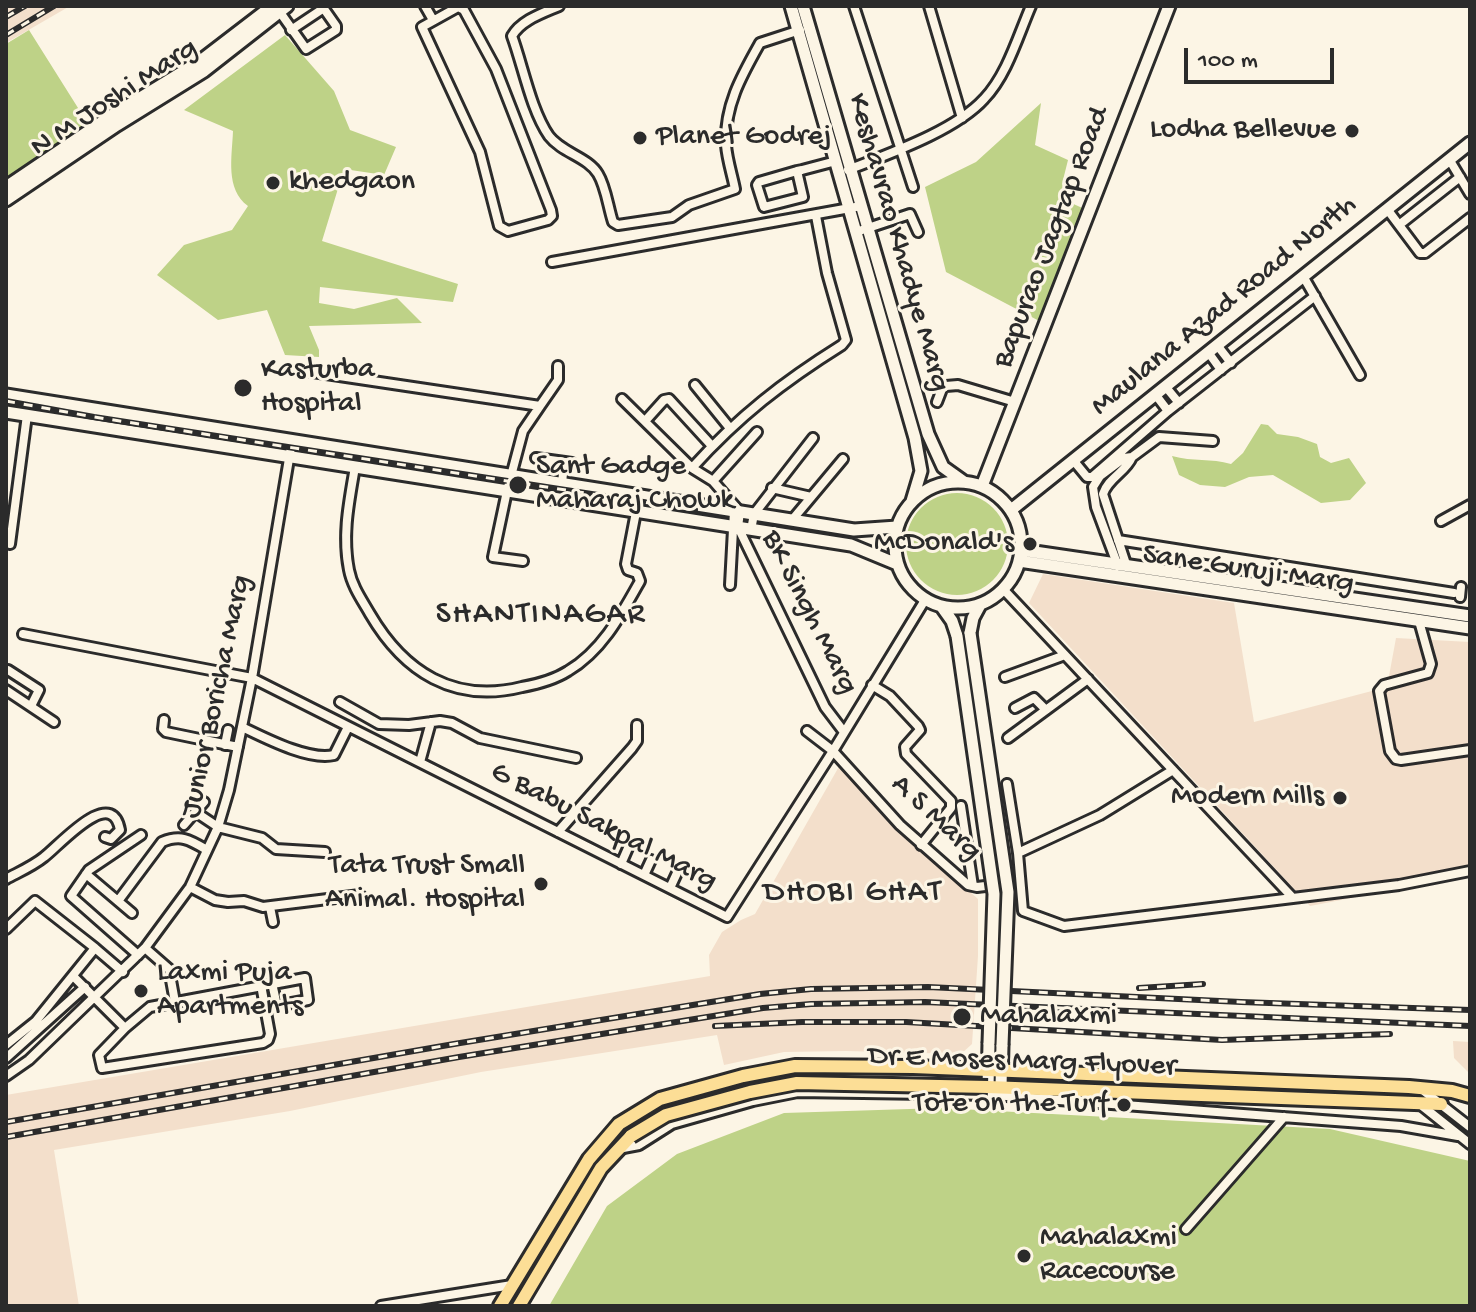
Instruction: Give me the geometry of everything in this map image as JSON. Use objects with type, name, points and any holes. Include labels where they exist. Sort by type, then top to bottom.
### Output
[{"type":"main road","name":"Keshavrao Khadye Marg","points":[[791,6],[804,29],[856,208],[915,438],[921,471],[912,501]]},
{"type":"main road","name":"Keshavrao Khadye Marg","points":[[803,6],[804,29],[836,161],[845,172]]},
{"type":"main road","name":"Bapurao Jagtap Road","points":[[982,486],[1169,6]]},
{"type":"main road","name":"N M Joshi Marg","points":[[6,187],[202,67],[279,7]]},
{"type":"main road","name":"N M Joshi Marg","points":[[6,200],[114,121]]},
{"type":"main road","name":"Maulana Azad Road North","points":[[1011,510],[1469,145]]},
{"type":"main road","name":"Keshavrao Khadye Marg","points":[[862,230],[928,434],[943,467],[964,482]]},
{"type":"main road","points":[[6,395],[854,530],[897,527]]},
{"type":"main road","points":[[40,417],[42,401]]},
{"type":"main road","points":[[6,412],[851,545],[897,564]]},
{"type":"main road","points":[[144,433],[145,417]]},
{"type":"main road","points":[[214,444],[216,429]]},
{"type":"main road","points":[[267,453],[269,437]]},
{"type":"main road","points":[[964,482],[982,486],[996,494],[1011,510],[1017,520],[1020,556],[1004,590],[980,605],[961,609],[942,607],[925,600],[907,583],[897,564],[894,545],[897,527],[912,501],[927,489],[945,483],[964,482]]},
{"type":"main road","points":[[775,533],[778,518]]},
{"type":"main road","points":[[821,541],[823,525]]},
{"type":"main road","name":"Sane Guruji Marg","points":[[1020,556],[1123,566],[1245,589],[1381,609],[1470,616]]},
{"type":"main road","name":"Sane Guruji Marg","points":[[1020,556],[1194,580]]},
{"type":"main road","points":[[980,605],[970,633],[1008,892],[994,1087]]},
{"type":"main road","points":[[942,607],[952,621],[957,636],[994,894],[995,1071]]},
{"type":"main road","name":"Sane Guruji Marg","points":[[1381,609],[1419,621],[1470,628]]},
{"type":"main road","name":"Dr E Moses Marg Flyover","points":[[500,1306],[589,1159],[619,1124],[660,1099],[732,1079],[795,1066],[1414,1087],[1470,1096]]},
{"type":"main road","name":"Dr E Moses Marg Flyover","points":[[519,1306],[601,1168],[631,1136],[666,1115],[750,1092],[797,1083],[994,1087],[1441,1104]]},
{"type":"street","points":[[425,6],[433,20]]},
{"type":"street","points":[[559,6],[533,18],[512,36],[540,119],[550,137],[565,152],[589,165],[598,174],[613,222],[618,225],[672,217],[689,205],[735,189],[726,148],[726,126],[734,91],[760,43],[804,29]]},
{"type":"street","points":[[854,6],[913,187]]},
{"type":"street","points":[[929,6],[962,118]]},
{"type":"street","points":[[845,172],[962,118],[985,99],[1001,75],[1031,6]]},
{"type":"street","points":[[279,7],[291,30],[304,49],[334,31],[336,26],[323,7],[291,30]]},
{"type":"street","points":[[458,7],[464,10],[496,69],[525,137],[551,210],[552,216],[548,220],[508,231],[499,226],[480,152],[422,27],[433,20],[458,7]]},
{"type":"street","points":[[1449,159],[1470,194]]},
{"type":"street","points":[[797,171],[803,197],[764,207],[758,183],[797,171],[836,161]]},
{"type":"street","points":[[1399,225],[1460,177]]},
{"type":"street","points":[[552,262],[769,221],[856,208]]},
{"type":"street","points":[[1387,209],[1418,250],[1425,253],[1470,218]]},
{"type":"street","points":[[862,230],[910,214],[918,232]]},
{"type":"street","points":[[692,468],[729,427],[788,379],[846,340],[827,273],[816,216]]},
{"type":"street","points":[[1303,276],[1360,375]]},
{"type":"street","points":[[1073,460],[1090,477],[1168,411],[1315,296]]},
{"type":"street","points":[[1212,348],[1231,363]]},
{"type":"street","points":[[1212,348],[1221,370]]},
{"type":"street","points":[[523,561],[493,557],[523,431],[558,380],[558,366]]},
{"type":"street","points":[[306,371],[540,406]]},
{"type":"street","points":[[695,385],[729,427]]},
{"type":"street","points":[[937,402],[942,389],[953,385],[1015,402]]},
{"type":"street","points":[[1165,386],[1179,403]]},
{"type":"street","points":[[1155,394],[1168,411]]},
{"type":"street","points":[[622,399],[692,468],[713,481],[737,511],[730,585]]},
{"type":"street","points":[[646,420],[664,400],[669,399],[712,446]]},
{"type":"street","points":[[10,544],[27,415]]},
{"type":"street","points":[[713,481],[757,432]]},
{"type":"street","points":[[1123,566],[1103,494],[1108,483],[1132,457],[1164,436],[1213,441]]},
{"type":"street","points":[[751,530],[754,514],[813,438]]},
{"type":"street","name":"Junior Boricha Marg","points":[[6,1076],[52,1039],[141,951],[190,887],[218,827],[229,790],[252,678],[292,441]]},
{"type":"street","points":[[1123,566],[1096,507],[1093,487],[1100,476],[1124,458],[1132,457]]},
{"type":"street","points":[[536,458],[568,462],[562,484]]},
{"type":"street","points":[[792,520],[843,459]]},
{"type":"street","points":[[355,467],[345,529],[353,585],[392,648],[437,682],[467,690],[496,694],[545,682],[569,671],[591,653],[614,628],[640,581],[637,573],[628,570],[626,564],[636,512]]},
{"type":"street","points":[[772,488],[811,497]]},
{"type":"street","points":[[1441,521],[1470,505]]},
{"type":"street","name":"BK Singh Marg","points":[[735,527],[825,707],[844,732]]},
{"type":"street","points":[[1118,540],[1461,593]]},
{"type":"street","points":[[1192,552],[1194,580]]},
{"type":"street","points":[[1378,582],[1381,609]]},
{"type":"street","points":[[1381,609],[1389,584]]},
{"type":"street","points":[[1004,590],[1292,897]]},
{"type":"street","name":"G Babu Sakpal Marg","points":[[23,634],[252,678],[727,917],[925,600]]},
{"type":"street","points":[[1419,621],[1431,664],[1428,673],[1384,685],[1379,691],[1390,751],[1392,756],[1401,760],[1470,750]]},
{"type":"street","points":[[1005,677],[1065,655]]},
{"type":"street","points":[[6,671],[39,690],[31,706]]},
{"type":"street","points":[[1008,738],[1088,679]]},
{"type":"street","points":[[872,685],[890,696],[918,726],[920,730],[905,747],[906,754],[951,801],[951,808],[921,845]]},
{"type":"street","points":[[6,690],[54,722]]},
{"type":"street","points":[[1015,708],[1034,698],[1046,710]]},
{"type":"street","points":[[340,702],[379,724],[452,723],[480,738],[576,758]]},
{"type":"street","points":[[164,720],[163,729],[166,732],[238,747]]},
{"type":"street","points":[[420,762],[431,722]]},
{"type":"street","points":[[373,739],[379,724]]},
{"type":"street","points":[[558,832],[632,748],[637,741],[637,725]]},
{"type":"street","points":[[242,727],[282,745],[331,756],[348,727]]},
{"type":"street","points":[[225,745],[228,730]]},
{"type":"street","name":"A S Marg","points":[[807,731],[833,751],[921,845],[968,885],[1019,882]]},
{"type":"street","points":[[1018,853],[1100,815],[1173,770]]},
{"type":"street","points":[[1007,784],[1023,911],[1064,926],[1399,885],[1470,871]]},
{"type":"street","points":[[184,825],[204,802]]},
{"type":"street","points":[[961,806],[973,886]]},
{"type":"street","points":[[6,879],[41,860],[94,816],[105,813],[113,816],[120,830],[111,839],[105,837]]},
{"type":"street","points":[[197,813],[218,827],[262,838],[276,849],[325,852]]},
{"type":"street","points":[[141,835],[86,874],[71,893],[72,899],[169,969],[175,1002]]},
{"type":"street","points":[[118,901],[162,842],[172,837],[184,837],[207,850]]},
{"type":"street","points":[[621,864],[628,848]]},
{"type":"street","points":[[644,875],[651,860]]},
{"type":"street","points":[[670,888],[677,873]]},
{"type":"street","points":[[86,874],[132,913]]},
{"type":"street","points":[[190,887],[215,900],[244,901],[270,907],[360,895]]},
{"type":"street","points":[[6,929],[35,901],[123,972]]},
{"type":"street","points":[[270,907],[273,922]]},
{"type":"street","points":[[6,1045],[36,1021],[95,948]]},
{"type":"street","points":[[73,976],[125,1028]]},
{"type":"street","points":[[261,985],[265,1008],[270,1034],[266,1042],[102,1068],[99,1055],[147,1008],[175,1002],[261,985],[303,977],[305,979],[308,1000],[265,1008]]},
{"type":"street","points":[[272,983],[277,1006]]},
{"type":"street","points":[[6,1058],[85,987]]},
{"type":"street","points":[[64,1006],[75,1017]]},
{"type":"street","points":[[41,1027],[52,1039]]},
{"type":"street","points":[[19,1048],[29,1060]]},
{"type":"street","points":[[1414,1087],[1470,1127]]},
{"type":"street","points":[[618,1150],[639,1145],[672,1124],[798,1092],[993,1095],[1401,1126],[1458,1136]]},
{"type":"street","points":[[1414,1104],[1470,1144]]},
{"type":"street","points":[[1186,1229],[1284,1117]]},
{"type":"street","points":[[381,1306],[512,1285]]},
{"type":"shaded area","points":[[6,6],[70,6],[6,43]]},
{"type":"shaded area","name":"Modern Mills","points":[[1043,574],[1234,603],[1254,722],[1387,687],[1396,638],[1470,642],[1470,875],[1310,906],[1029,603]]},
{"type":"shaded area","points":[[841,763],[919,846],[978,899],[972,1044],[961,1054],[784,1052],[724,1065],[717,1035],[481,1072],[290,1111],[54,1150],[79,1306],[6,1306],[6,1095],[710,976],[709,955],[722,932],[755,914]]},
{"type":"shaded area","points":[[1453,1041],[1470,1042],[1470,1074],[1454,1058]]},
{"type":"green space","points":[[29,30],[90,127],[6,179],[6,44]]},
{"type":"green space","points":[[285,35],[334,91],[350,130],[396,147],[384,175],[344,169],[322,241],[458,284],[453,302],[320,287],[319,303],[354,309],[397,298],[422,323],[309,326],[319,357],[285,355],[267,310],[218,320],[157,275],[184,245],[232,230],[248,206],[233,182],[233,131],[184,110]]},
{"type":"green space","points":[[1041,103],[1035,145],[1068,160],[1062,184],[1069,202],[1089,211],[1045,324],[946,272],[925,187],[976,162]]},
{"type":"green space","points":[[1261,424],[1268,425],[1277,434],[1317,444],[1320,457],[1331,463],[1349,458],[1366,483],[1350,500],[1321,503],[1273,475],[1249,477],[1225,487],[1200,485],[1179,475],[1172,456],[1231,464],[1243,453]]},
{"type":"green space","points":[[957,493],[976,497],[993,508],[1004,525],[1008,544],[1004,563],[993,580],[976,591],[957,595],[938,591],[921,580],[910,563],[906,544],[910,525],[921,508],[938,497]]},
{"type":"green space","name":"Mahalaxmi Racecourse","points":[[941,1108],[1330,1129],[1470,1161],[1470,1306],[549,1306],[607,1206],[677,1154],[784,1113]]},
{"type":"railway","points":[[6,17],[25,6]]},
{"type":"railway","points":[[6,35],[54,6]]},
{"type":"railway","points":[[6,401],[695,510]]},
{"type":"railway","points":[[1139,988],[1203,984]]},
{"type":"railway","points":[[6,1122],[454,1044],[760,994],[811,989],[928,987],[1470,1010]]},
{"type":"railway","points":[[6,1137],[459,1057],[763,1008],[811,1004],[925,1002],[1470,1026]]},
{"type":"railway","points":[[715,1026],[906,1022],[1222,1040],[1390,1034]]},
{"type":"place","name":"Lodha Bellevue","points":[[1352,131]]},
{"type":"place","name":"Planet Godrej","points":[[640,138]]},
{"type":"place","name":"khedgaon","points":[[273,183]]},
{"type":"place","name":"Kasturba Hospital","points":[[243,388]]},
{"type":"place","name":"Sant Gadge Maharaj Chowk","points":[[518,485]]},
{"type":"place","name":"McDonald's","points":[[1030,544]]},
{"type":"place","name":"Modern Mills","points":[[1340,798]]},
{"type":"place","name":"Tata Trust Small Animal. Hospital","points":[[541,884]]},
{"type":"place","name":"Laxmi Puja Apartments","points":[[141,991]]},
{"type":"place","name":"Mahalaxmi","points":[[962,1017]]},
{"type":"place","name":"Tote on the Turf","points":[[1124,1105]]},
{"type":"place","name":"Mahalaxmi Racecourse","points":[[1024,1256]]},
{"type":"district","name":"SHANTINAGAR","points":[[541,616]]},
{"type":"district","name":"DHOBI GHAT","points":[[853,894]]}]
